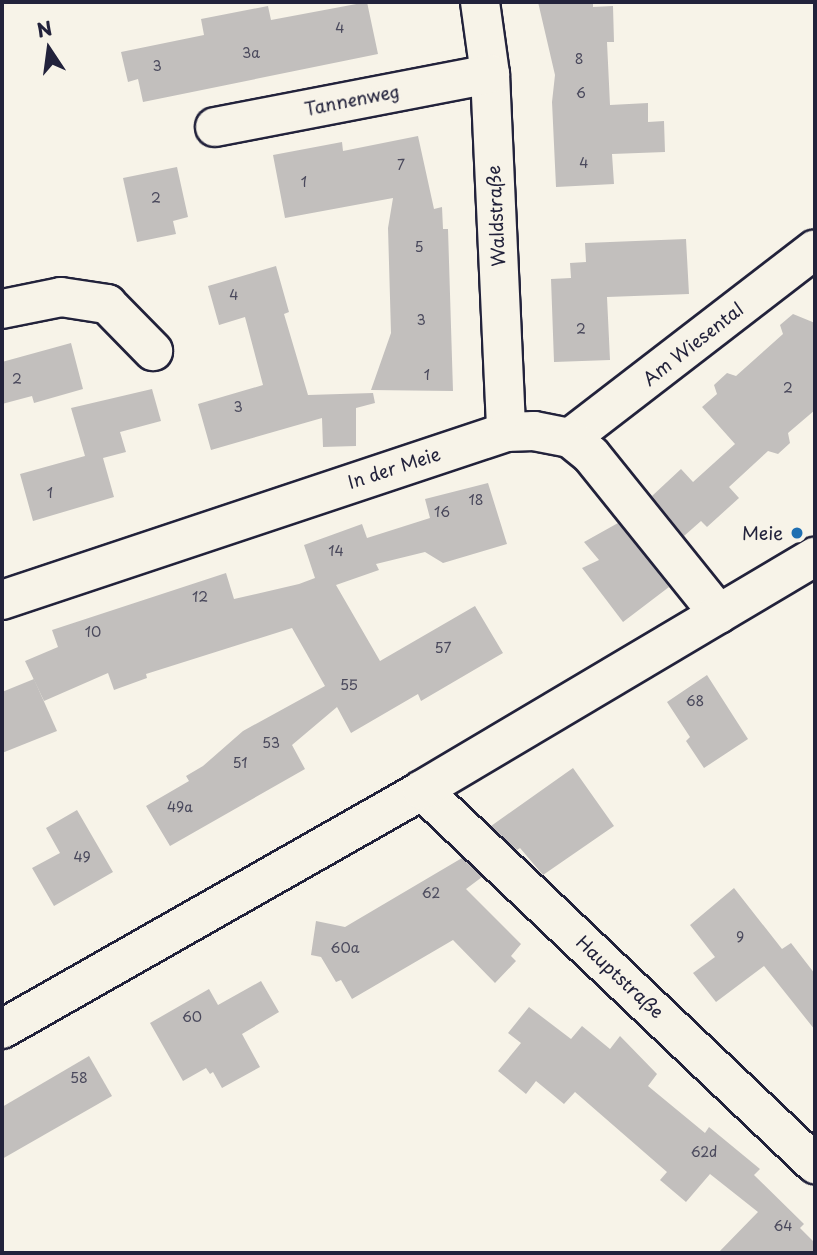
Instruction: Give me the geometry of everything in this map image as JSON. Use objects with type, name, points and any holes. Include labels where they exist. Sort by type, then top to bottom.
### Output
[{"type":"street","name":"Waldstraße","points":[[480,2],[490,74],[506,432]]},
{"type":"street","name":"Tannenweg","points":[[215,127],[490,74]]},
{"type":"street","name":"Am Wiesental","points":[[570,438],[815,249]]},
{"type":"street","points":[[2,309],[61,297],[107,304],[153,351]]},
{"type":"street","name":"In der Meie","points":[[2,600],[506,432],[534,431],[570,438]]},
{"type":"street","points":[[570,438],[591,455],[719,614]]},
{"type":"street","points":[[2,1029],[422,790],[815,557]]},
{"type":"street","name":"Hauptstraße","points":[[422,790],[815,1164]]},
{"type":"building","points":[[367,2],[378,54],[143,102],[138,79],[128,82],[121,52],[204,35],[201,19],[268,6],[271,20]]},
{"type":"building","points":[[538,2],[593,2],[593,7],[613,6],[614,42],[607,42],[610,105],[648,103],[648,122],[664,121],[665,152],[612,154],[614,184],[556,187],[552,102],[555,75]]},
{"type":"building","points":[[418,136],[434,209],[442,207],[443,229],[448,229],[453,391],[371,390],[391,333],[388,228],[393,198],[285,218],[273,155],[342,142],[343,151]]},
{"type":"building","points":[[177,167],[188,217],[173,221],[176,234],[137,242],[123,178]]},
{"type":"building","points":[[686,239],[689,294],[607,297],[610,360],[554,362],[551,279],[571,278],[570,263],[586,262],[585,243]]},
{"type":"building","points":[[276,266],[289,312],[284,314],[308,395],[373,393],[375,403],[356,408],[356,446],[323,447],[322,418],[211,450],[198,404],[263,385],[245,317],[219,325],[208,286]]},
{"type":"building","points":[[793,314],[815,323],[815,410],[788,433],[790,443],[778,454],[768,451],[729,487],[739,498],[707,527],[701,521],[684,536],[652,496],[681,469],[693,482],[735,444],[702,407],[717,394],[714,385],[727,373],[736,376],[783,334],[780,325]]},
{"type":"building","points":[[71,343],[83,389],[34,403],[32,396],[2,404],[2,362]]},
{"type":"building","points":[[152,389],[161,421],[120,432],[126,452],[103,458],[114,497],[33,521],[20,474],[85,456],[71,408]]},
{"type":"building","points":[[488,483],[507,544],[443,563],[425,552],[376,564],[379,570],[336,585],[380,661],[475,606],[503,653],[421,701],[418,694],[351,733],[337,707],[292,745],[305,769],[170,846],[146,806],[189,781],[186,776],[203,766],[243,731],[325,686],[292,628],[146,674],[147,678],[114,690],[108,673],[44,701],[25,661],[58,647],[52,630],[226,573],[234,599],[315,578],[304,545],[362,524],[367,538],[430,518],[425,499]]},
{"type":"building","points":[[618,523],[669,587],[623,622],[582,568],[599,560],[584,542]]},
{"type":"building","points":[[707,675],[748,739],[704,768],[686,741],[690,737],[667,702]]},
{"type":"building","points":[[34,679],[57,731],[2,753],[2,692]]},
{"type":"building","points":[[573,768],[614,826],[543,875],[520,848],[517,850],[491,826]]},
{"type":"building","points":[[77,810],[113,872],[54,906],[32,868],[60,853],[46,828]]},
{"type":"building","points":[[462,858],[482,877],[466,889],[521,944],[511,956],[516,961],[495,983],[453,940],[352,999],[341,980],[336,982],[321,957],[311,955],[316,921],[345,927]]},
{"type":"building","points":[[734,888],[782,949],[791,943],[815,974],[815,1030],[764,966],[716,1002],[693,973],[715,957],[690,925]]},
{"type":"building","points":[[261,981],[279,1012],[242,1034],[260,1067],[222,1088],[213,1072],[210,1074],[206,1068],[183,1081],[150,1023],[209,989],[218,1005]]},
{"type":"building","points":[[529,1007],[571,1039],[582,1026],[610,1049],[620,1036],[657,1074],[648,1086],[705,1133],[709,1127],[760,1169],[754,1175],[804,1224],[800,1228],[815,1243],[815,1253],[718,1253],[758,1212],[710,1174],[686,1202],[660,1180],[667,1172],[575,1092],[564,1104],[536,1081],[526,1094],[498,1071],[521,1043],[508,1033]]},
{"type":"building","points":[[89,1056],[112,1096],[2,1159],[2,1107]]},
{"type":"place","name":"Meie","points":[[797,533]]}]
